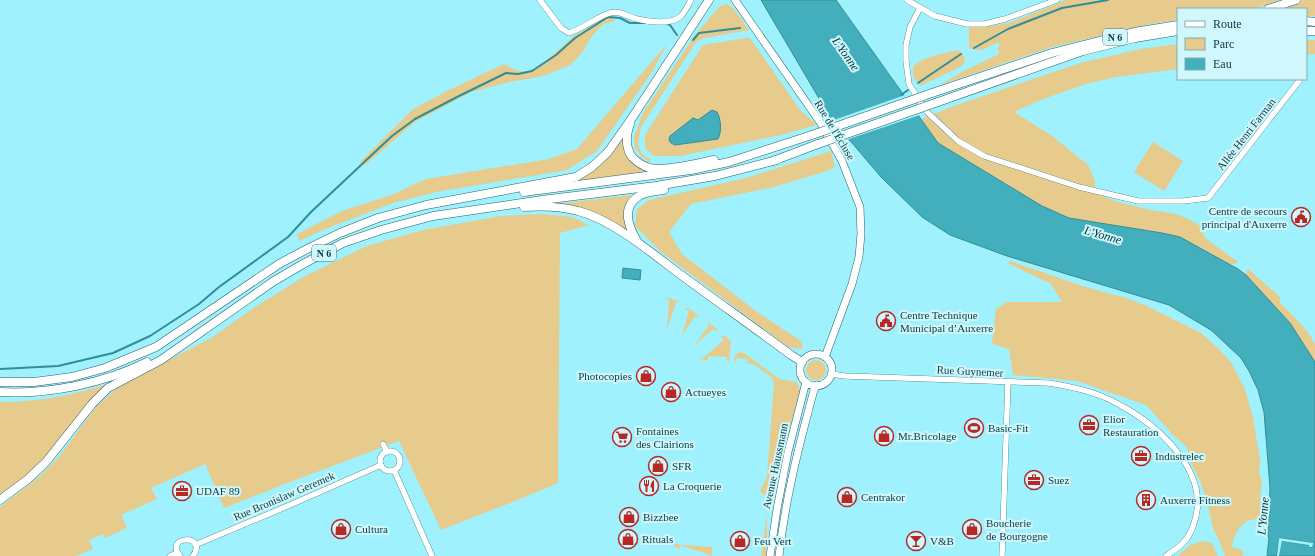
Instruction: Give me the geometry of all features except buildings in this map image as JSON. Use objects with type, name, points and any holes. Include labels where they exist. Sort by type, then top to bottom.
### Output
[{"type":"main road","points":[[468,198],[576,177],[592,167],[608,152],[632,118],[709,0]]},
{"type":"main road","points":[[1271,8],[1296,0]]},
{"type":"main road","name":"N 6","points":[[0,382],[42,381],[72,377],[104,368],[156,347],[279,264],[340,233],[378,218],[426,205],[468,198],[600,183],[691,170],[728,162],[785,145],[932,93],[1052,53],[1134,32],[1177,25]]},
{"type":"main road","name":"N 6","points":[[0,392],[50,390],[98,380],[138,366],[180,346],[274,281],[303,264],[343,243],[381,230],[433,216],[489,207],[656,186],[715,176],[777,160],[818,144],[1083,51],[1135,38],[1177,31]]},
{"type":"main road","points":[[1057,60],[1136,42],[1177,35]]},
{"type":"main road","points":[[632,118],[626,143],[630,153],[637,163],[651,169],[664,169],[785,145]]},
{"type":"main road","points":[[638,243],[630,230],[628,211],[633,201],[640,195],[750,170],[777,160]]},
{"type":"main road","points":[[489,207],[549,206],[579,211],[606,223],[638,243],[802,362]]},
{"type":"main road","points":[[0,500],[28,479],[46,462],[92,404],[108,388],[161,360],[180,346]]},
{"type":"street","points":[[540,0],[561,28],[569,33],[577,31],[610,13],[619,12],[636,20],[665,22],[674,21],[682,15],[691,0]]},
{"type":"street","name":"Rue de l'Écluse","points":[[735,0],[820,122],[842,161],[860,207],[861,234],[859,257],[852,284],[825,357]]},
{"type":"street","points":[[907,0],[935,16],[967,24],[984,24],[1005,19],[1056,0]]},
{"type":"street","name":"Allée Henri Farman","points":[[920,8],[910,27],[906,45],[906,61],[909,84],[926,111],[958,141],[984,156],[1087,189],[1138,201],[1182,201],[1208,198],[1299,81]]},
{"type":"street","points":[[815,354],[825,357],[831,364],[831,374],[826,382],[817,385],[806,382],[801,374],[802,362],[810,355],[815,354]]},
{"type":"street","name":"Rue Guynemer","points":[[831,374],[845,376],[1008,382],[1002,556]]},
{"type":"street","name":"Avenue Haussmann","points":[[770,556],[788,452],[806,382]]},
{"type":"street","points":[[1008,382],[1048,383],[1080,388],[1108,398],[1140,417],[1176,450],[1188,467],[1196,483],[1199,496],[1194,524],[1184,542],[1166,556]]},
{"type":"street","name":"Avenue Haussmann","points":[[779,556],[794,466],[814,390],[817,385]]},
{"type":"street","points":[[383,444],[387,452]]},
{"type":"street","points":[[387,452],[395,453],[399,457],[399,466],[394,470],[385,470],[381,465],[381,459],[387,452]]},
{"type":"street","name":"Rue Bronislaw Geremek","points":[[195,545],[290,506],[381,465]]},
{"type":"street","points":[[394,470],[432,556]]},
{"type":"street","points":[[170,556],[179,554],[177,546],[183,540],[189,539],[195,545],[196,551],[193,556]]},
{"type":"green space","points":[[1066,0],[1282,0],[1255,8],[1177,8],[1177,20],[1150,24],[1052,47],[940,85],[960,73],[999,54],[998,48],[1000,45],[998,42],[981,50],[969,48],[969,27],[985,27],[1009,23]]},
{"type":"green space","points":[[1304,0],[1315,0],[1315,16],[1307,16],[1307,8],[1279,8]]},
{"type":"green space","points":[[727,4],[734,9],[749,30],[704,38],[696,42],[641,127],[638,145],[642,154],[651,160],[649,162],[641,156],[635,148],[634,137],[643,113],[695,35],[720,6]]},
{"type":"green space","points":[[610,15],[615,21],[603,24],[592,36],[582,53],[570,65],[544,76],[509,82],[471,92],[415,122],[365,165],[360,162],[412,110],[445,92],[504,64],[518,71],[529,72],[539,67],[574,36]]},
{"type":"green space","points":[[750,38],[800,110],[817,125],[781,135],[680,156],[654,156],[645,148],[645,135],[703,45]]},
{"type":"green space","points":[[1307,40],[1315,40],[1315,54],[1307,55]]},
{"type":"green space","points":[[667,44],[652,72],[597,151],[567,170],[436,192],[393,203],[323,230],[299,241],[297,234],[342,211],[394,194],[426,179],[549,159],[577,149]]},
{"type":"green space","points":[[1177,44],[1177,69],[1116,77],[1086,84],[1043,99],[1014,112],[1052,136],[1088,165],[1095,181],[1095,193],[1117,202],[1176,214],[1188,219],[1199,225],[1205,238],[1238,262],[1235,264],[1230,264],[1180,237],[1069,218],[1042,206],[938,143],[921,119],[957,105],[1080,63],[1141,49]]},
{"type":"green space","points":[[958,50],[961,52],[965,60],[960,67],[920,86],[913,76],[913,67],[917,63],[940,54]]},
{"type":"green space","points":[[625,134],[638,166],[645,173],[578,181],[599,167]]},
{"type":"green space","points":[[1153,142],[1183,161],[1164,191],[1134,172]]},
{"type":"green space","points":[[831,151],[835,167],[827,171],[774,187],[691,204],[669,232],[682,254],[757,312],[801,341],[803,349],[788,347],[661,252],[635,226],[637,209],[649,200],[746,178]]},
{"type":"green space","points":[[632,195],[625,213],[627,232],[556,204]]},
{"type":"green space","points":[[542,214],[572,217],[589,225],[560,233],[558,483],[441,530],[399,441],[224,508],[205,464],[151,488],[157,499],[121,515],[127,528],[105,538],[103,534],[89,540],[93,549],[76,556],[0,556],[0,507],[39,477],[59,457],[95,408],[118,387],[211,338],[255,307],[305,276],[367,246],[423,230],[501,216]]},
{"type":"green space","points":[[1010,261],[1085,287],[1126,298],[1147,306],[1201,333],[1221,351],[1232,364],[1245,389],[1253,417],[1260,460],[1259,475],[1262,480],[1260,501],[1262,515],[1258,518],[1247,521],[1240,527],[1233,543],[1232,547],[1242,550],[1244,553],[1242,556],[1225,556],[1213,529],[1208,505],[1201,483],[1187,455],[1187,447],[1174,436],[1146,405],[1077,381],[1013,375],[1009,349],[992,344],[996,309],[1007,302],[1062,302],[1051,284],[1008,263]]},
{"type":"green space","points":[[1248,269],[1280,297],[1280,303],[1295,317],[1310,335],[1315,345],[1315,362],[1290,323],[1245,274]]},
{"type":"green space","points":[[665,297],[681,302],[676,302],[667,330],[669,299],[664,298]]},
{"type":"green space","points":[[685,309],[690,309],[700,318],[695,316],[682,336],[689,311]]},
{"type":"green space","points":[[706,321],[716,328],[718,332],[713,329],[694,346],[709,325]]},
{"type":"green space","points":[[724,335],[731,341],[729,361],[727,362],[727,357],[708,356],[708,361],[701,359],[700,356],[703,358],[724,340],[721,337]]},
{"type":"green space","points":[[739,352],[744,353],[779,379],[797,382],[800,391],[772,488],[769,494],[764,495],[760,491],[767,477],[774,383],[771,377],[754,364],[747,363],[748,359],[736,358],[735,363],[734,357]]},
{"type":"green space","points":[[816,360],[823,363],[826,370],[823,377],[816,380],[809,377],[806,370],[809,363]]},
{"type":"green space","points":[[104,385],[107,386],[53,451],[22,480],[0,496],[0,402],[53,398]]},
{"type":"green space","points":[[767,513],[766,556],[761,556]]},
{"type":"green space","points":[[1202,541],[1212,543],[1218,556],[1177,556],[1190,545]]},
{"type":"green space","points":[[673,544],[712,547],[712,556],[681,545],[679,549]]},
{"type":"water","name":"L'Yonne","points":[[761,0],[836,0],[938,143],[1042,206],[1069,218],[1180,237],[1238,269],[1246,275],[1290,323],[1315,362],[1315,556],[1279,556],[1282,541],[1309,545],[1309,547],[1312,547],[1313,543],[1279,538],[1277,556],[1267,556],[1269,538],[1270,488],[1264,412],[1258,390],[1241,358],[1211,330],[1169,305],[1007,256],[950,235],[922,217],[881,177],[830,117]]},
{"type":"water","points":[[712,110],[717,112],[720,122],[718,139],[675,145],[671,143],[669,140],[670,136],[693,118],[698,120]]},
{"type":"water","points":[[623,268],[641,270],[640,280],[622,278]]},
{"type":"pier","points":[[905,95],[920,115],[846,140],[831,121]]},
{"type":"pier","points":[[1279,538],[1313,544],[1312,547],[1309,547],[1309,545],[1282,541],[1279,556],[1277,556]]},
{"type":"waterway","points":[[974,48],[1008,29],[1062,8],[1108,0]]},
{"type":"waterway","points":[[0,369],[58,366],[113,353],[150,336],[199,304],[219,287],[288,237],[311,212],[392,136],[415,119],[506,73],[518,74],[532,71],[556,55],[575,38],[608,17],[620,18],[630,23],[647,23]]},
{"type":"waterway","points":[[667,24],[670,25],[677,35]]},
{"type":"waterway","points":[[693,40],[699,33],[740,28]]},
{"type":"waterway","points":[[918,83],[961,54]]},
{"type":"waterway","points":[[901,95],[908,90]]},
{"type":"place","name":"Centre de secours principal d'Auxerre","points":[[1301,217]]},
{"type":"place","name":"Centre Technique Municipal d’Auxerre","points":[[886,321]]},
{"type":"place","name":"Photocopies","points":[[646,376]]},
{"type":"place","name":"Actueyes","points":[[671,392]]},
{"type":"place","name":"Elior Restauration","points":[[1089,425]]},
{"type":"place","name":"Basic-Fit","points":[[974,428]]},
{"type":"place","name":"Mr.Bricolage","points":[[884,436]]},
{"type":"place","name":"Fontaines des Clairions","points":[[622,437]]},
{"type":"place","name":"Industrelec","points":[[1141,456]]},
{"type":"place","name":"SFR","points":[[658,466]]},
{"type":"place","name":"Suez","points":[[1034,480]]},
{"type":"place","name":"La Croquerie","points":[[649,486]]},
{"type":"place","name":"UDAF 89","points":[[182,491]]},
{"type":"place","name":"Centrakor","points":[[847,497]]},
{"type":"place","name":"Auxerre Fitness","points":[[1146,500]]},
{"type":"place","name":"Bizzbee","points":[[629,517]]},
{"type":"place","name":"Cultura","points":[[341,529]]},
{"type":"place","name":"Boucherie de Bourgogne","points":[[972,529]]},
{"type":"place","name":"Rituals","points":[[628,539]]},
{"type":"place","name":"Feu Vert","points":[[740,541]]},
{"type":"place","name":"V&B","points":[[916,541]]}]
